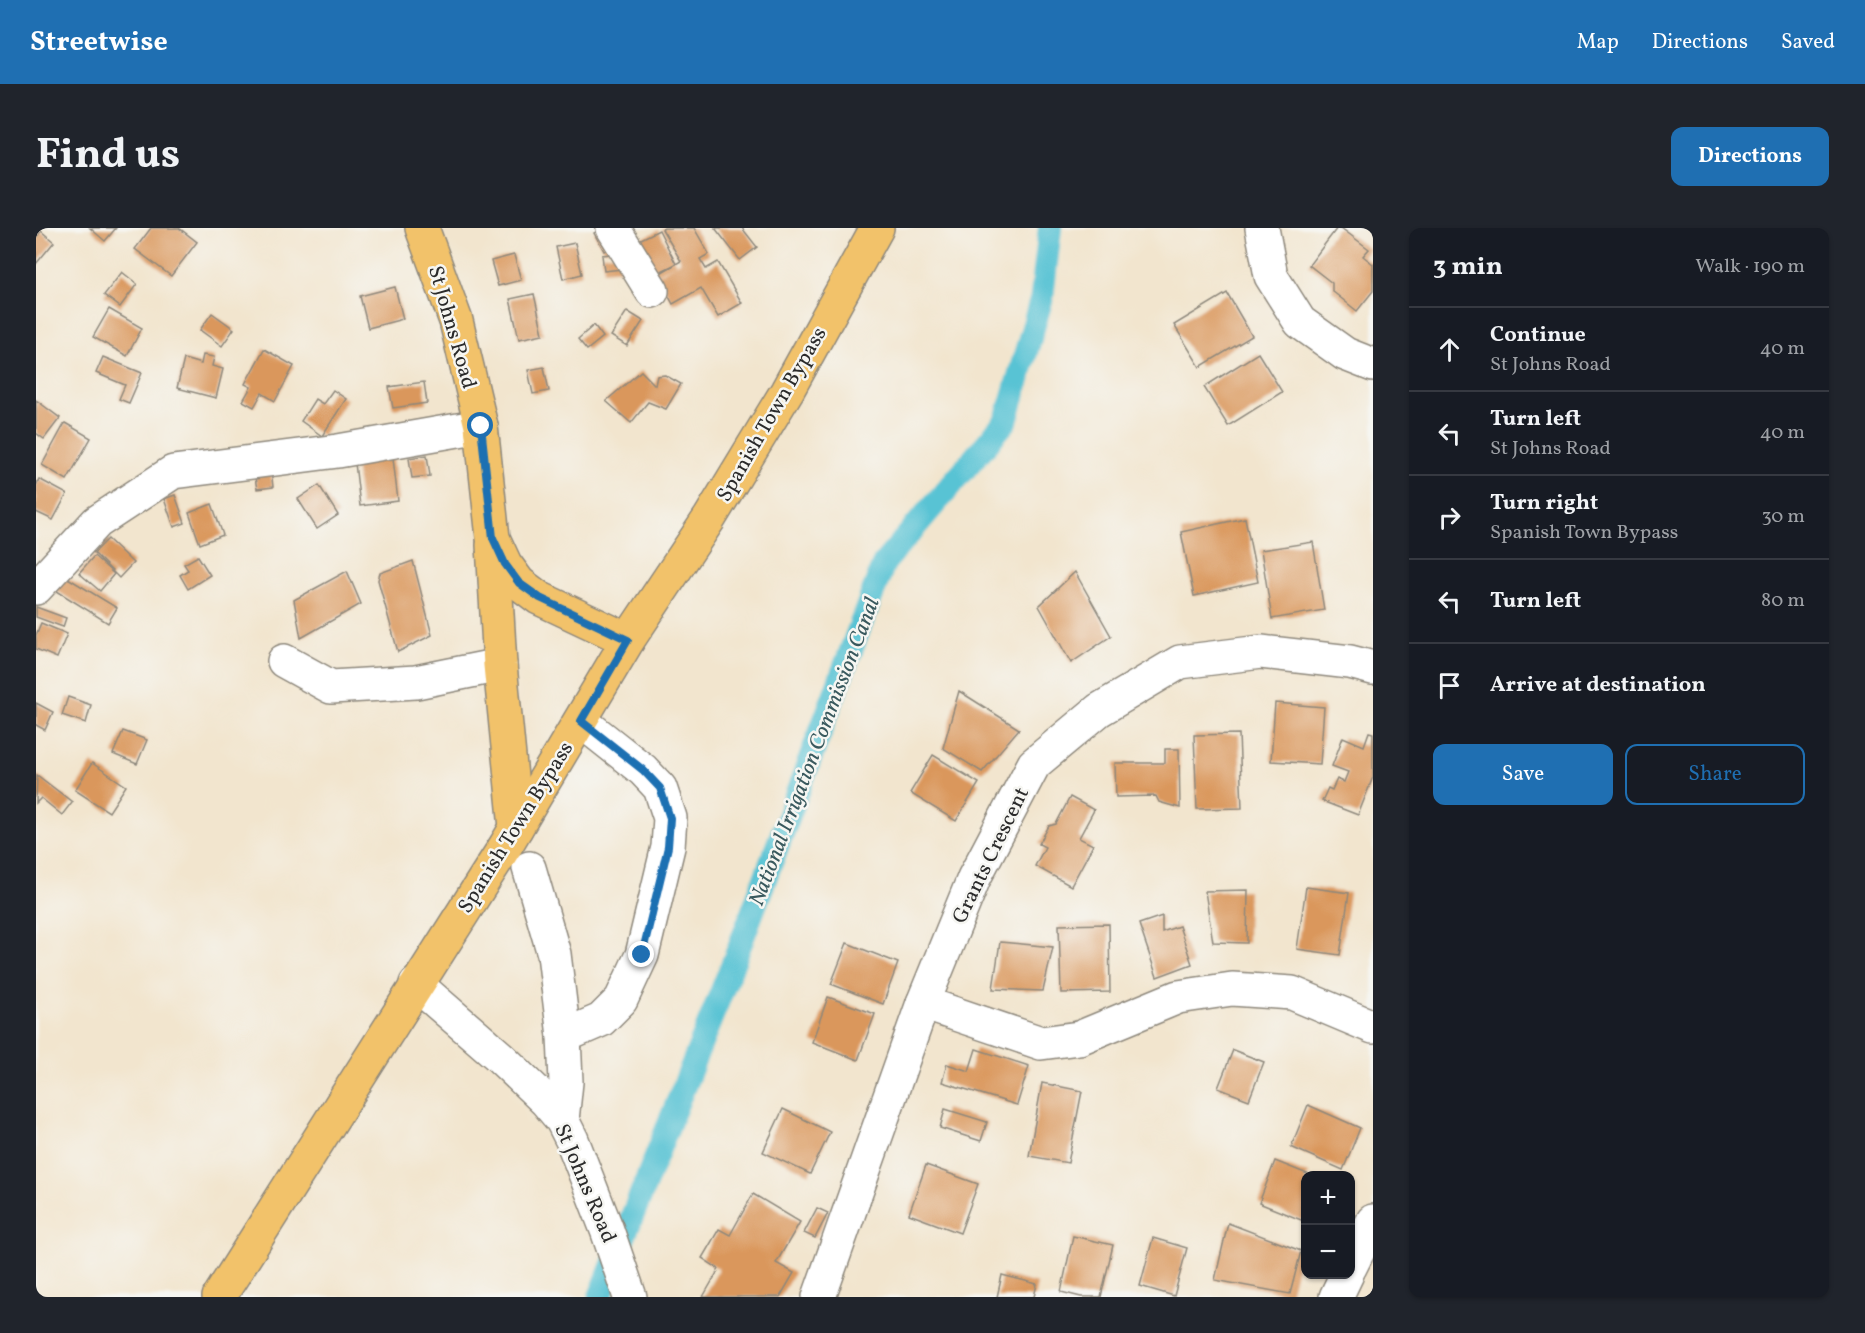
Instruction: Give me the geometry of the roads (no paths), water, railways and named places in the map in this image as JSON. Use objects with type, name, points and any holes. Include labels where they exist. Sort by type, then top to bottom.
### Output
[{"type":"main road","name":"St Johns Road","points":[[422,228],[456,321],[481,426],[493,538],[505,564],[519,583],[540,598],[628,640]]},
{"type":"main road","name":"Spanish Town Bypass","points":[[219,1297],[516,828],[628,640],[710,519],[781,400],[877,228]]},
{"type":"main road","points":[[493,538],[500,665],[516,828]]},
{"type":"street","points":[[613,228],[652,291]]},
{"type":"street","points":[[1262,228],[1271,276],[1300,322],[1345,354],[1373,365]]},
{"type":"street","points":[[36,588],[97,522],[173,472],[338,451],[481,426]]},
{"type":"street","name":"Grants Crescent","points":[[819,1297],[923,1003],[974,878],[1034,764],[1098,710],[1180,662],[1261,652],[1350,662],[1373,668]]},
{"type":"street","points":[[284,661],[331,687],[416,682],[500,665]]},
{"type":"street","points":[[564,1036],[601,1020],[621,1000],[642,955],[668,847],[670,818],[660,788],[643,770],[581,721]]},
{"type":"street","points":[[530,868],[554,954],[564,1036],[566,1082],[562,1120]]},
{"type":"street","name":"St Johns Road","points":[[416,984],[500,1057],[546,1101],[562,1120],[607,1230],[627,1289]]},
{"type":"street","points":[[923,1003],[1041,1043],[1079,1038],[1178,997],[1232,989],[1292,993],[1373,1027]]},
{"type":"street","points":[[1355,1257],[1373,1221]]},
{"type":"street","points":[[1336,1297],[1345,1279]]},
{"type":"waterway","name":"National Irrigation Commission Canal","points":[[600,1297],[737,953],[884,563],[1006,421],[1042,297],[1050,228]]}]
